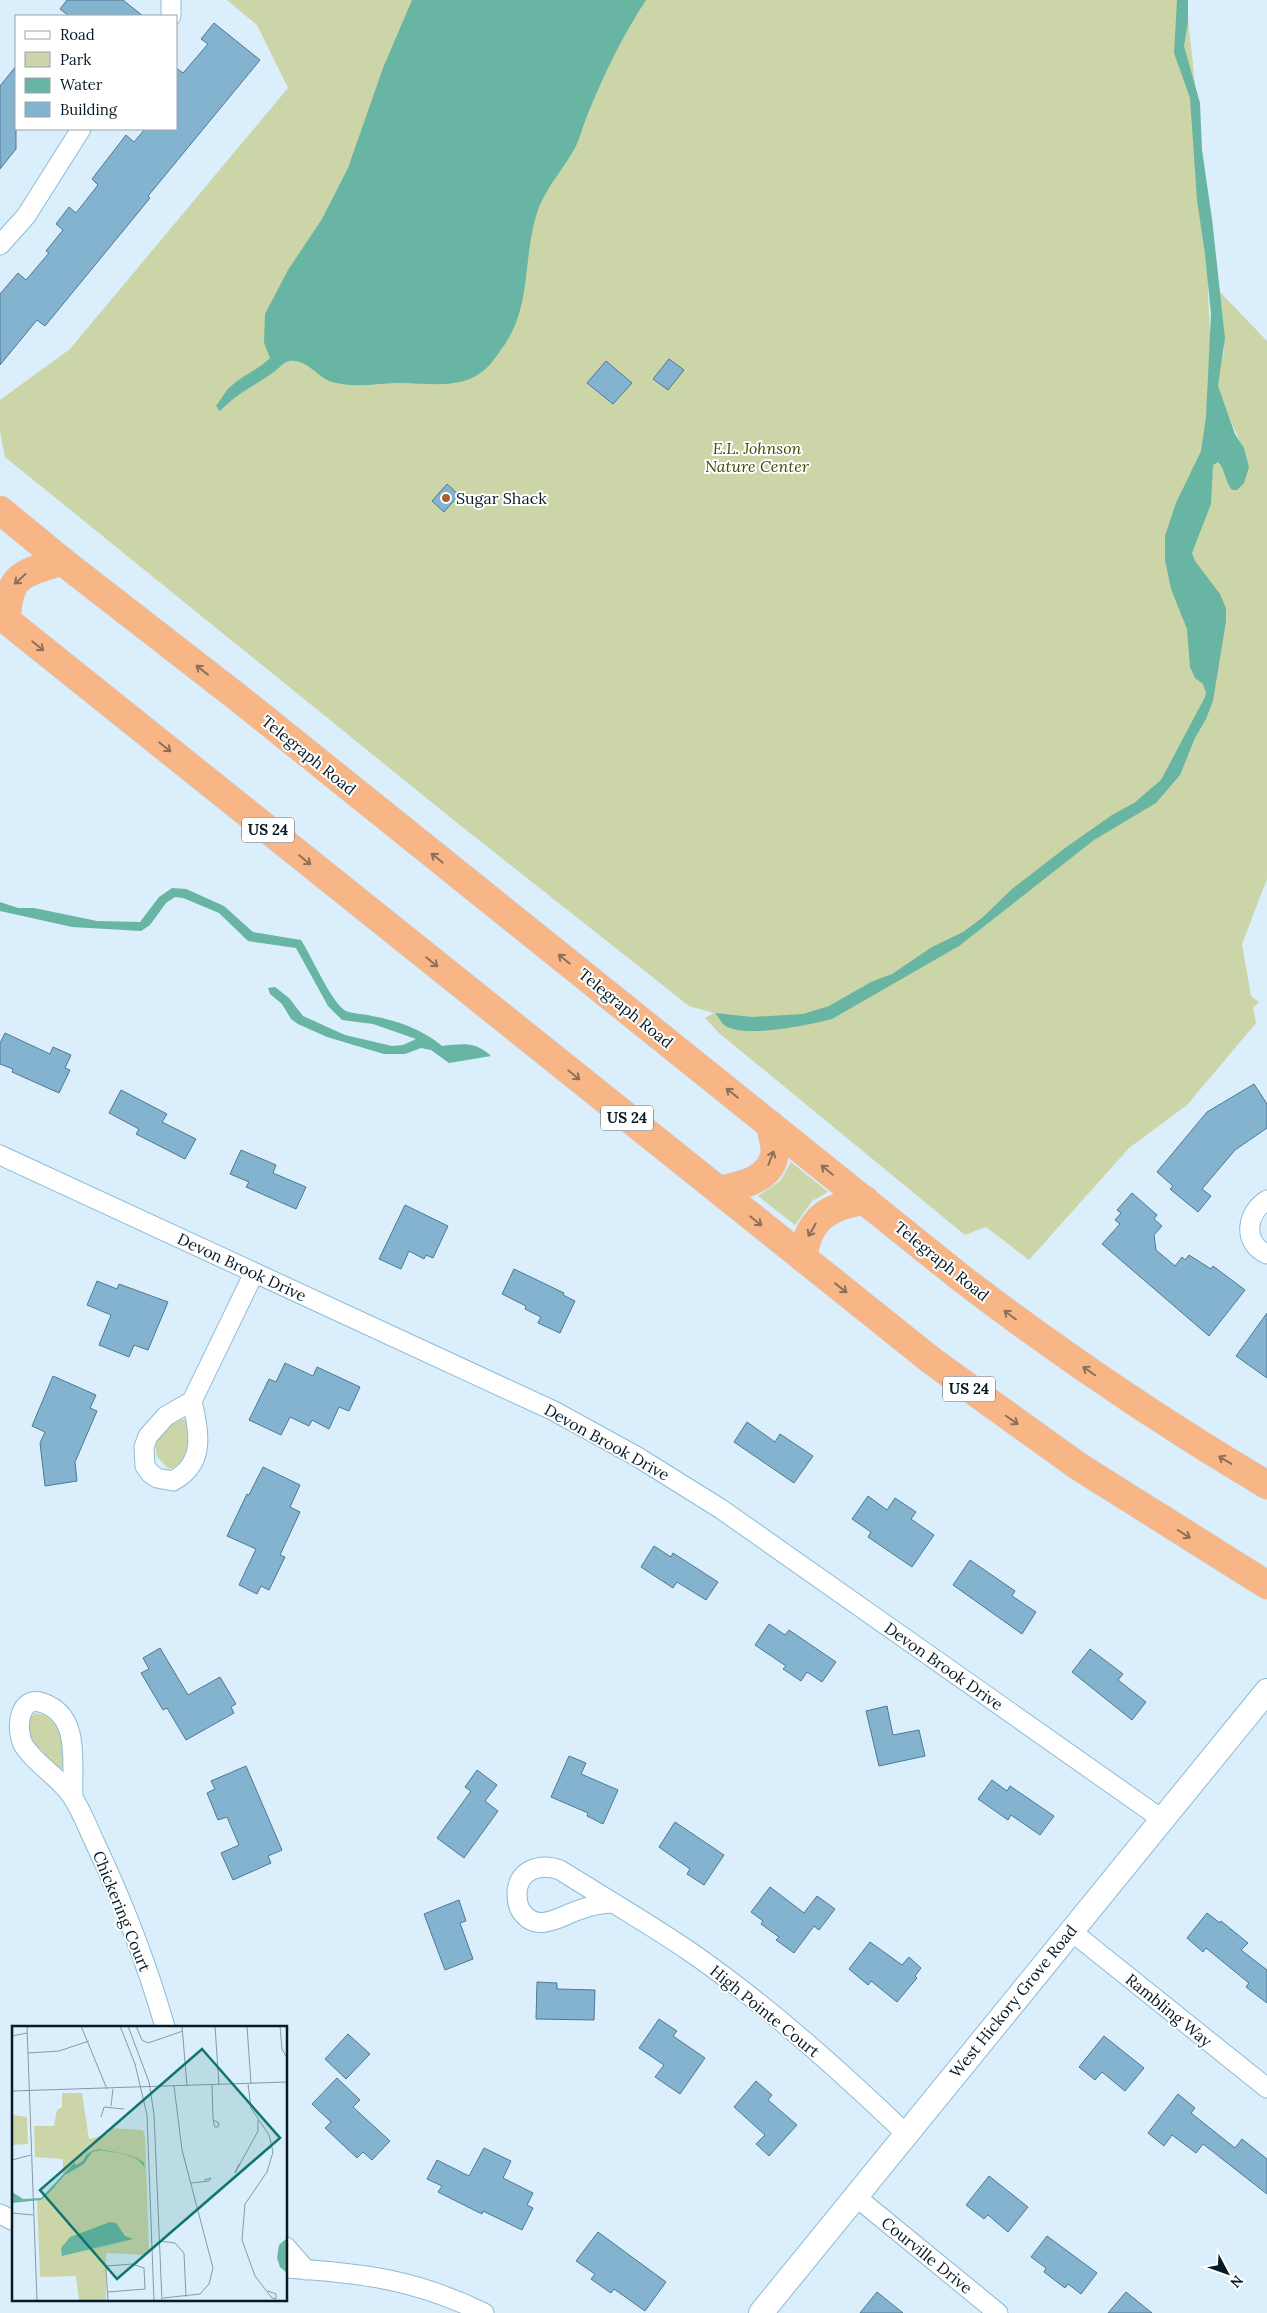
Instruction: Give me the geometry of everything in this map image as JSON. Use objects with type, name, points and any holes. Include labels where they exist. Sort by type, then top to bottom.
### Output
[{"type":"highway","name":"Telegraph Road","points":[[0,510],[62,561],[256,712],[961,1278],[1031,1331],[1129,1398],[1267,1485]]},
{"type":"highway","points":[[2,621],[8,595],[21,576],[62,561]]},
{"type":"highway","name":"US 24","points":[[2,621],[803,1258],[1004,1414],[1135,1503],[1267,1585]]},
{"type":"highway","points":[[718,1190],[744,1185],[763,1174],[770,1164],[775,1151],[770,1124]]},
{"type":"highway","points":[[803,1258],[805,1243],[811,1229],[821,1217],[834,1208],[865,1200]]},
{"type":"street","points":[[171,0],[171,15]]},
{"type":"street","points":[[0,244],[26,216],[80,130]]},
{"type":"street","name":"Devon Brook Drive","points":[[0,1155],[554,1412],[636,1456],[720,1509],[1163,1820]]},
{"type":"street","points":[[1267,1200],[1259,1205],[1252,1215],[1249,1226],[1251,1238],[1255,1246],[1267,1254]]},
{"type":"street","points":[[192,1401],[254,1273]]},
{"type":"street","name":"West Hickory Grove Road","points":[[761,2313],[905,2133],[1267,1691]]},
{"type":"street","name":"Chickering Court","points":[[73,1797],[72,1749],[68,1726],[61,1716],[44,1703],[28,1704],[22,1712],[18,1726],[24,1745],[73,1797],[103,1860],[134,1935],[165,2026]]},
{"type":"street","name":"High Pointe Court","points":[[614,1903],[601,1903],[545,1923],[534,1922],[520,1910],[517,1901],[517,1890],[520,1880],[526,1872],[537,1867],[549,1866],[614,1903],[689,1951],[746,1993],[828,2062],[905,2133]]},
{"type":"street","name":"Rambling Way","points":[[1071,1931],[1267,2088]]},
{"type":"street","name":"Courville Drive","points":[[855,2196],[998,2313]]},
{"type":"street","points":[[0,2214],[12,2220]]},
{"type":"street","points":[[288,2249],[306,2270]]},
{"type":"street","points":[[288,2268],[355,2273],[402,2282],[443,2294],[484,2313]]},
{"type":"green space","name":"E.L. Johnson Nature Center","points":[[227,0],[1186,0],[1209,214],[1208,294],[1218,462],[1227,476],[1228,485],[1249,467],[1221,397],[1217,382],[1224,342],[1219,291],[1267,341],[1267,879],[1242,944],[1251,996],[1259,1002],[1253,1008],[1256,1023],[1187,1105],[1129,1148],[1029,1260],[986,1227],[965,1235],[719,1033],[705,1018],[714,1013],[689,1006],[456,822],[5,457],[0,432],[0,400],[70,349],[288,88],[257,25]]},
{"type":"green space","points":[[791,1162],[828,1192],[812,1201],[795,1225],[758,1196],[780,1181]]},
{"type":"green space","points":[[182,1419],[189,1422],[187,1450],[181,1463],[169,1469],[157,1457],[155,1442],[165,1428]]},
{"type":"green space","points":[[36,1713],[46,1716],[60,1728],[65,1765],[58,1773],[41,1755],[30,1735],[29,1718]]},
{"type":"water","points":[[412,0],[646,0],[608,68],[587,115],[576,146],[539,207],[530,244],[526,281],[518,317],[511,334],[488,367],[473,377],[452,383],[356,385],[332,382],[301,362],[289,361],[239,395],[220,411],[216,406],[229,388],[270,358],[264,343],[265,314],[288,270],[322,219],[348,168],[383,68]]},
{"type":"water","points":[[1177,0],[1188,0],[1188,22],[1184,46],[1200,103],[1202,150],[1212,219],[1225,338],[1218,386],[1235,434],[1244,448],[1249,467],[1244,483],[1237,490],[1232,490],[1218,462],[1213,465],[1211,504],[1192,553],[1195,561],[1220,594],[1226,608],[1226,621],[1213,701],[1206,719],[1195,738],[1180,775],[1156,803],[1094,840],[959,946],[832,1019],[776,1030],[745,1031],[733,1029],[724,1025],[715,1013],[752,1017],[803,1014],[829,1006],[871,982],[892,974],[932,947],[963,932],[982,918],[1012,889],[1065,848],[1112,815],[1134,803],[1161,780],[1205,697],[1206,693],[1203,684],[1195,678],[1190,667],[1187,629],[1171,589],[1165,560],[1165,536],[1176,503],[1201,451],[1206,417],[1211,314],[1197,200],[1190,98],[1174,53]]},
{"type":"water","points":[[172,888],[186,889],[224,906],[253,932],[301,940],[334,999],[346,1011],[400,1023],[427,1035],[442,1046],[462,1044],[474,1046],[491,1056],[449,1063],[431,1050],[421,1048],[405,1054],[384,1054],[327,1037],[298,1024],[291,1019],[282,1004],[270,994],[268,988],[275,987],[289,998],[303,1016],[345,1035],[392,1046],[403,1045],[416,1039],[373,1024],[342,1020],[328,1006],[296,948],[248,941],[219,913],[183,898],[175,897],[166,903],[150,925],[141,931],[72,927],[0,911],[0,902],[18,908],[34,908],[97,921],[140,922],[159,897]]},
{"type":"building","points":[[67,0],[123,0],[142,15],[68,15],[60,9]]},
{"type":"building","points":[[214,23],[260,60],[148,196],[150,198],[45,326],[37,320],[0,365],[0,294],[18,273],[26,280],[49,253],[46,251],[63,230],[56,224],[69,207],[76,213],[98,185],[92,179],[126,135],[134,142],[144,130],[178,130],[178,69],[183,73],[208,44],[201,39]]},
{"type":"building","points":[[15,67],[16,149],[0,169],[0,86]]},
{"type":"building","points":[[669,359],[684,370],[668,390],[653,379]]},
{"type":"building","points":[[606,361],[632,383],[613,404],[587,383]]},
{"type":"building","name":"Sugar Shack","points":[[447,484],[459,495],[444,512],[432,501]]},
{"type":"building","points":[[5,1033],[50,1054],[53,1047],[71,1055],[65,1068],[70,1070],[59,1093],[12,1072],[13,1069],[0,1064],[0,1043]]},
{"type":"building","points":[[1254,1084],[1267,1104],[1267,1128],[1235,1150],[1202,1189],[1211,1196],[1198,1212],[1170,1189],[1173,1186],[1157,1172],[1207,1112]]},
{"type":"building","points":[[121,1090],[167,1114],[162,1122],[196,1139],[185,1159],[136,1134],[139,1129],[109,1113]]},
{"type":"building","points":[[241,1150],[276,1165],[273,1173],[306,1187],[296,1209],[246,1187],[249,1182],[230,1174]]},
{"type":"building","points":[[1132,1193],[1157,1215],[1154,1219],[1162,1226],[1154,1235],[1156,1250],[1175,1266],[1182,1257],[1185,1260],[1189,1255],[1211,1269],[1213,1266],[1245,1290],[1209,1336],[1102,1244],[1120,1224],[1115,1220],[1121,1213],[1117,1210]]},
{"type":"building","points":[[405,1205],[448,1226],[433,1258],[426,1255],[424,1259],[409,1251],[401,1269],[379,1259]]},
{"type":"building","points":[[514,1269],[564,1293],[563,1295],[575,1301],[560,1333],[538,1323],[541,1317],[525,1309],[526,1306],[502,1294]]},
{"type":"building","points":[[97,1281],[117,1289],[119,1284],[168,1302],[148,1350],[134,1345],[129,1357],[99,1345],[111,1315],[87,1305]]},
{"type":"building","points":[[1267,1313],[1267,1378],[1236,1356]]},
{"type":"building","points":[[285,1363],[313,1376],[317,1367],[360,1387],[349,1411],[339,1407],[329,1429],[312,1420],[309,1426],[290,1417],[281,1435],[249,1420],[269,1379],[276,1382]]},
{"type":"building","points":[[53,1376],[96,1395],[90,1408],[97,1411],[75,1462],[77,1481],[45,1486],[40,1443],[45,1432],[32,1426]]},
{"type":"building","points":[[747,1422],[775,1442],[780,1434],[813,1456],[794,1483],[734,1442]]},
{"type":"building","points":[[263,1467],[300,1485],[290,1507],[300,1512],[280,1555],[285,1557],[269,1590],[261,1586],[257,1594],[239,1585],[256,1549],[227,1536],[247,1494],[249,1495]]},
{"type":"building","points":[[868,1496],[887,1510],[895,1498],[916,1512],[911,1519],[934,1535],[912,1567],[868,1537],[871,1532],[852,1519]]},
{"type":"building","points":[[654,1546],[671,1557],[673,1553],[718,1582],[706,1600],[677,1582],[673,1588],[641,1567]]},
{"type":"building","points":[[970,1560],[1015,1591],[1012,1596],[1036,1612],[1022,1634],[953,1585]]},
{"type":"building","points":[[769,1624],[785,1635],[789,1630],[836,1662],[822,1682],[807,1672],[801,1681],[783,1669],[786,1666],[755,1645]]},
{"type":"building","points":[[160,1648],[188,1695],[220,1677],[236,1704],[231,1707],[234,1713],[186,1740],[167,1708],[163,1710],[141,1673],[149,1669],[143,1658]]},
{"type":"building","points":[[1090,1649],[1123,1674],[1118,1680],[1146,1702],[1132,1720],[1072,1672]]},
{"type":"building","points":[[887,1706],[893,1735],[919,1730],[925,1756],[879,1766],[866,1711]]},
{"type":"building","points":[[569,1756],[586,1763],[581,1774],[618,1790],[603,1824],[587,1816],[588,1813],[551,1797]]},
{"type":"building","points":[[246,1766],[282,1850],[268,1856],[271,1863],[233,1880],[221,1853],[239,1845],[227,1817],[218,1820],[207,1793],[215,1789],[211,1781]]},
{"type":"building","points":[[477,1770],[497,1785],[485,1801],[498,1811],[464,1858],[437,1838],[471,1791],[465,1787]]},
{"type":"building","points":[[992,1780],[1007,1791],[1010,1786],[1054,1816],[1040,1835],[1011,1815],[1008,1820],[978,1799]]},
{"type":"building","points":[[675,1822],[724,1855],[704,1885],[687,1874],[690,1869],[659,1847]]},
{"type":"building","points":[[770,1887],[804,1913],[817,1896],[835,1909],[819,1930],[814,1926],[794,1953],[776,1940],[779,1937],[761,1924],[763,1921],[751,1912]]},
{"type":"building","points":[[459,1900],[466,1921],[460,1923],[473,1959],[445,1970],[424,1914]]},
{"type":"building","points":[[1207,1913],[1220,1923],[1221,1921],[1248,1943],[1241,1950],[1267,1970],[1267,2003],[1246,1987],[1249,1983],[1206,1948],[1203,1952],[1187,1938]]},
{"type":"building","points":[[870,1942],[902,1965],[909,1957],[921,1968],[915,1976],[917,1978],[897,2002],[871,1981],[868,1985],[849,1969]]},
{"type":"building","points":[[537,1982],[557,1983],[557,1989],[595,1990],[594,2020],[536,2019]]},
{"type":"building","points":[[659,2019],[677,2031],[673,2036],[705,2058],[680,2094],[655,2077],[664,2065],[639,2048]]},
{"type":"building","points":[[348,2034],[370,2054],[346,2079],[325,2059]]},
{"type":"building","points":[[1104,2036],[1144,2068],[1125,2091],[1102,2072],[1095,2080],[1079,2067]]},
{"type":"building","points":[[337,2078],[360,2100],[353,2107],[390,2141],[372,2160],[363,2152],[357,2158],[325,2128],[331,2122],[312,2104]]},
{"type":"building","points":[[756,2081],[772,2095],[768,2100],[797,2125],[769,2156],[756,2144],[765,2135],[734,2107]]},
{"type":"building","points":[[1178,2094],[1195,2108],[1191,2113],[1235,2148],[1242,2139],[1267,2159],[1267,2194],[1203,2144],[1196,2153],[1172,2135],[1164,2146],[1148,2133]]},
{"type":"building","points":[[484,2148],[511,2161],[503,2178],[533,2193],[527,2205],[533,2208],[522,2230],[483,2211],[482,2214],[438,2192],[442,2186],[427,2179],[437,2160],[469,2176]]},
{"type":"building","points":[[989,2176],[1028,2207],[1008,2232],[988,2215],[984,2219],[966,2205]]},
{"type":"building","points":[[598,2232],[666,2282],[645,2311],[614,2289],[611,2293],[591,2279],[595,2274],[576,2261]]},
{"type":"building","points":[[1047,2236],[1097,2273],[1081,2294],[1068,2284],[1065,2288],[1044,2272],[1046,2268],[1031,2257]]},
{"type":"building","points":[[877,2292],[903,2313],[860,2313]]},
{"type":"building","points":[[1126,2292],[1152,2313],[1108,2313]]},
{"type":"place","name":"Sugar Shack","points":[[446,498]]}]
